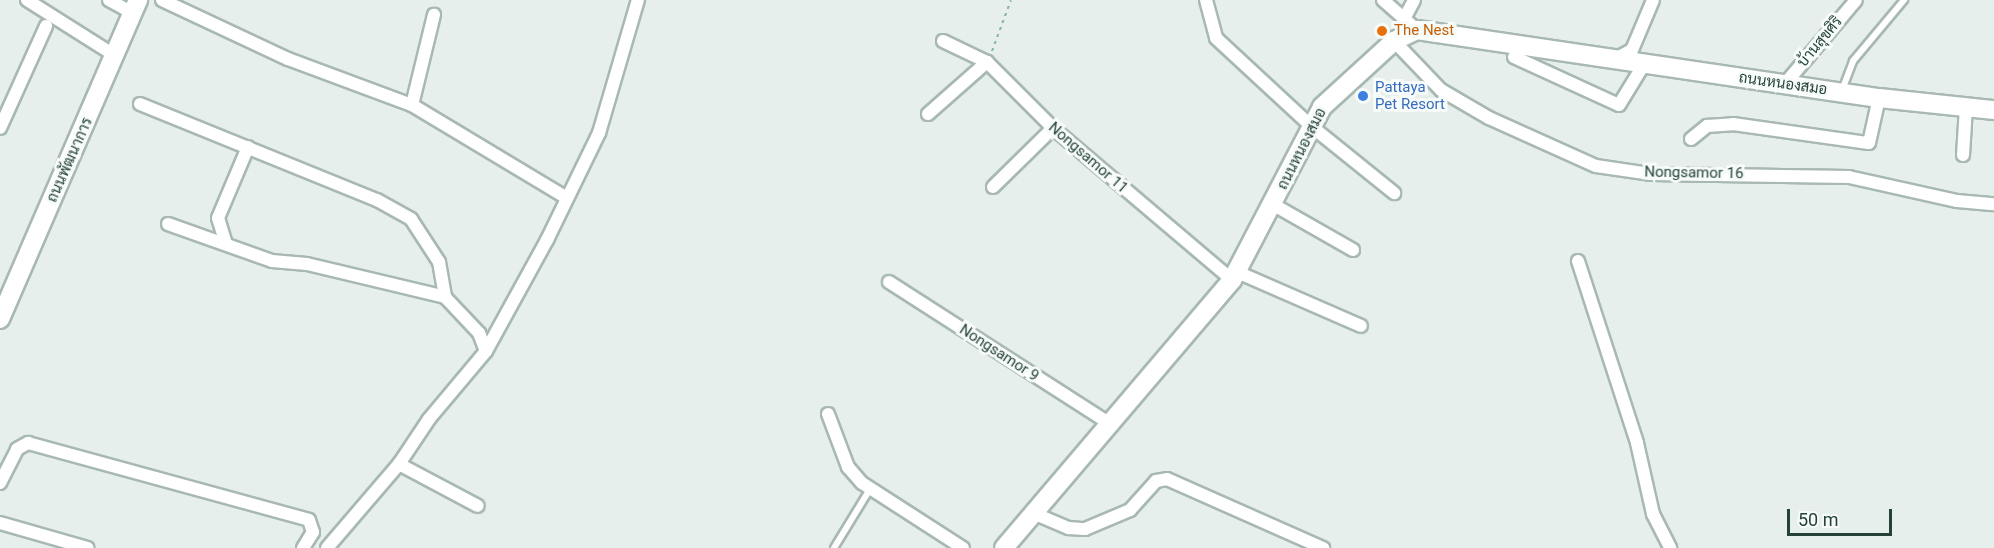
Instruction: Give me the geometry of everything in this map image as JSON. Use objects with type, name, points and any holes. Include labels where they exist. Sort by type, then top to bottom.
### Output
[{"type":"street","points":[[27,0],[114,55]]},
{"type":"street","points":[[109,0],[135,7]]},
{"type":"street","points":[[162,0],[288,59],[412,105],[565,197]]},
{"type":"street","points":[[331,547],[399,464],[429,419],[486,351],[547,240],[565,197],[599,133],[638,0]]},
{"type":"street","points":[[1206,0],[1216,38],[1311,126],[1394,193]]},
{"type":"street","points":[[1383,0],[1410,25]]},
{"type":"street","points":[[1410,25],[1414,0]]},
{"type":"street","points":[[1614,59],[1632,50],[1653,0]]},
{"type":"street","name":"บ้านสุขศิริ","points":[[1784,85],[1856,0]]},
{"type":"street","name":"ถนนพัฒนาการ","points":[[0,320],[135,7]]},
{"type":"street","points":[[412,105],[434,15]]},
{"type":"street","name":"ถนนหนองสมอ","points":[[1004,548],[1234,276],[1274,205],[1322,107],[1410,25],[1784,85],[1994,110]]},
{"type":"street","points":[[0,128],[46,26]]},
{"type":"street","name":"Nongsamor 11","points":[[943,41],[987,62],[1053,128],[1234,276],[1361,326]]},
{"type":"street","name":"Nongsamor 16","points":[[1394,41],[1441,90],[1489,118],[1596,166],[1651,174],[1849,177],[1947,199],[1994,204]]},
{"type":"street","points":[[1514,57],[1619,105],[1644,64]]},
{"type":"street","points":[[928,114],[987,62]]},
{"type":"street","points":[[1691,139],[1707,126],[1733,124],[1869,143],[1879,98]]},
{"type":"street","points":[[140,104],[377,200],[411,219],[439,262],[445,297]]},
{"type":"street","points":[[1963,155],[1966,107]]},
{"type":"street","points":[[993,187],[1053,128]]},
{"type":"street","points":[[226,244],[218,218],[248,147]]},
{"type":"street","points":[[1274,205],[1353,250]]},
{"type":"street","points":[[168,224],[272,261],[307,264],[445,297],[479,333],[486,351]]},
{"type":"street","points":[[1578,261],[1637,443],[1653,514],[1670,548]]},
{"type":"street","name":"Nongsamor 9","points":[[889,282],[1110,424]]},
{"type":"street","points":[[828,414],[848,467],[870,489],[963,548]]},
{"type":"street","points":[[0,483],[18,448],[28,443],[309,520],[313,532],[303,548]]},
{"type":"street","points":[[399,464],[478,506]]},
{"type":"street","points":[[1034,513],[1069,528],[1085,529],[1130,510],[1156,482],[1167,479],[1323,548]]},
{"type":"street","points":[[0,523],[88,548]]},
{"type":"lane","points":[[1841,93],[1853,61],[1904,0]]},
{"type":"lane","points":[[834,548],[870,489]]},
{"type":"path","points":[[987,62],[1011,0]]},
{"type":"place","name":"The Nest","points":[[1382,31]]},
{"type":"place","name":"Pattaya Pet Resort","points":[[1363,96]]}]
